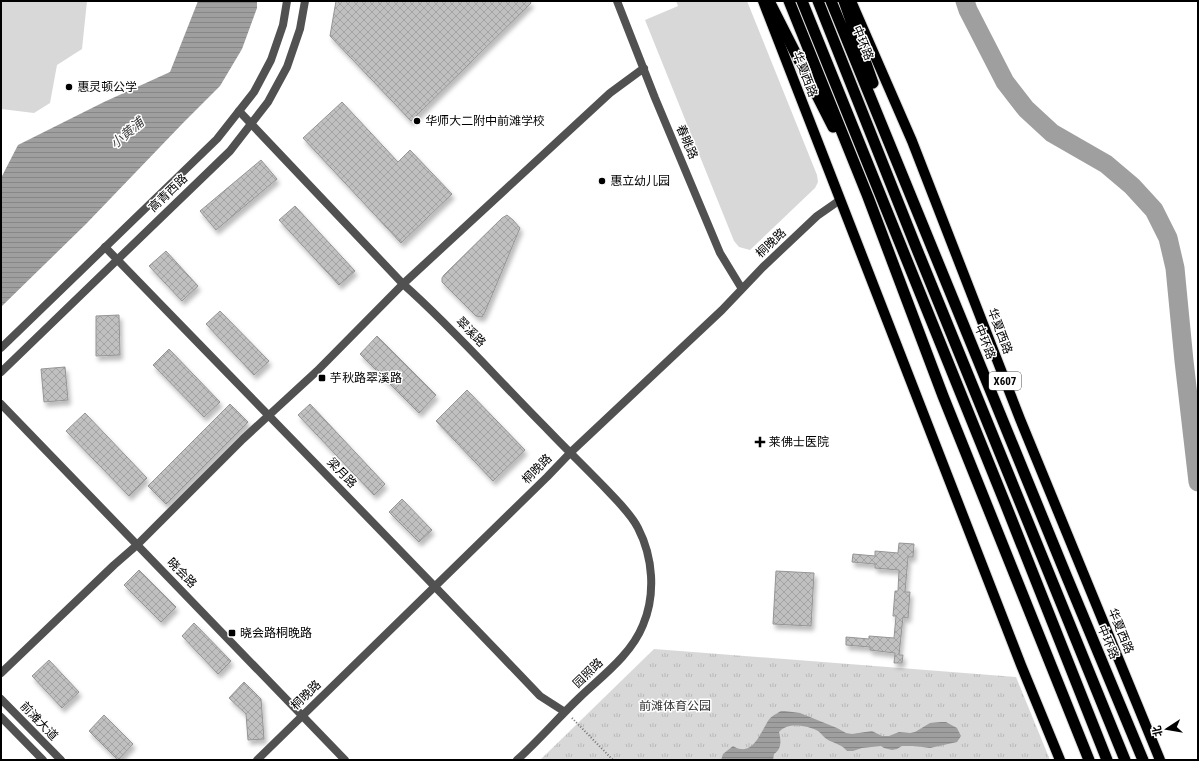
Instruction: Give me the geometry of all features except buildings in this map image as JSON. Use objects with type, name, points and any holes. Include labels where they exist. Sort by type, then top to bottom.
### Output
[{"type":"highway","points":[[769,1],[868,198]]},
{"type":"highway","points":[[789,1],[868,198],[943,396],[1089,760]]},
{"type":"highway","points":[[802,1],[1107,760]]},
{"type":"highway","points":[[818,1],[916,247],[1125,760]]},
{"type":"highway","name":"中环路","points":[[831,1],[1143,760]]},
{"type":"highway","points":[[844,1],[915,203]]},
{"type":"main road","name":"华夏西路","points":[[763,1],[1021,665],[1060,760]]},
{"type":"main road","name":"华夏西路","points":[[851,1],[912,141],[1020,419],[1160,760]]},
{"type":"street","name":"高青西路","points":[[1,348],[217,139],[254,92],[271,60],[283,25],[287,1]]},
{"type":"street","name":"高青西路","points":[[1,372],[230,151],[268,102],[287,68],[300,29],[305,1]]},
{"type":"street","name":"春眺路","points":[[617,1],[720,253],[742,289]]},
{"type":"street","points":[[1,673],[137,544],[243,439],[317,371],[403,284],[610,93],[644,68]]},
{"type":"street","name":"翠溪路","points":[[239,111],[403,284],[432,309],[629,514],[638,528],[647,549],[651,568],[652,589]]},
{"type":"street","name":"桐晚路","points":[[257,760],[571,452],[722,310],[763,267],[818,216],[840,200]]},
{"type":"street","name":"梁月路","points":[[105,247],[540,696],[565,712]]},
{"type":"street","name":"晓会路","points":[[1,404],[345,760]]},
{"type":"street","name":"园照路","points":[[517,760],[622,656],[635,641],[650,609],[652,589]]},
{"type":"street","name":"前滩大道","points":[[1,699],[61,760]]},
{"type":"street","name":"前滩大道","points":[[1,717],[43,760]]},
{"type":"path","points":[[565,712],[613,760]]},
{"type":"green space","points":[[1,1],[87,1],[82,49],[57,65],[50,103],[34,113],[1,109]]},
{"type":"green space","points":[[676,1],[747,1],[817,175],[818,182],[815,188],[750,250],[739,247],[734,241],[645,20],[678,6]]},
{"type":"green space","name":"前滩体育公园","points":[[654,649],[1016,677],[1050,760],[540,760]]},
{"type":"water","name":"小黄浦","points":[[198,1],[257,1],[257,8],[242,49],[220,86],[86,224],[1,307],[1,178],[18,145],[104,102],[170,72]]},
{"type":"water","points":[[781,711],[800,713],[846,733],[852,734],[872,731],[882,736],[889,736],[899,732],[915,732],[930,723],[946,722],[957,728],[961,736],[957,742],[930,748],[902,746],[892,750],[881,746],[847,751],[841,746],[825,738],[818,731],[803,726],[792,726],[779,732],[780,744],[777,752],[774,754],[773,760],[721,760],[723,754],[733,746],[741,749],[750,747],[758,739],[769,719]]},
{"type":"waterway","points":[[965,1],[968,10],[1005,82],[1026,109],[1052,133],[1106,164],[1132,186],[1154,210],[1168,238],[1175,268],[1198,482]]},
{"type":"place","name":"惠灵顿公学","points":[[69,87]]},
{"type":"place","name":"华师大二附中前滩学校","points":[[417,121]]},
{"type":"place","name":"惠立幼儿园","points":[[602,181]]},
{"type":"place","name":"芋秋路翠溪路","points":[[322,378]]},
{"type":"place","name":"莱佛士医院","points":[[760,442]]},
{"type":"place","name":"晓会路桐晚路","points":[[232,633]]}]
